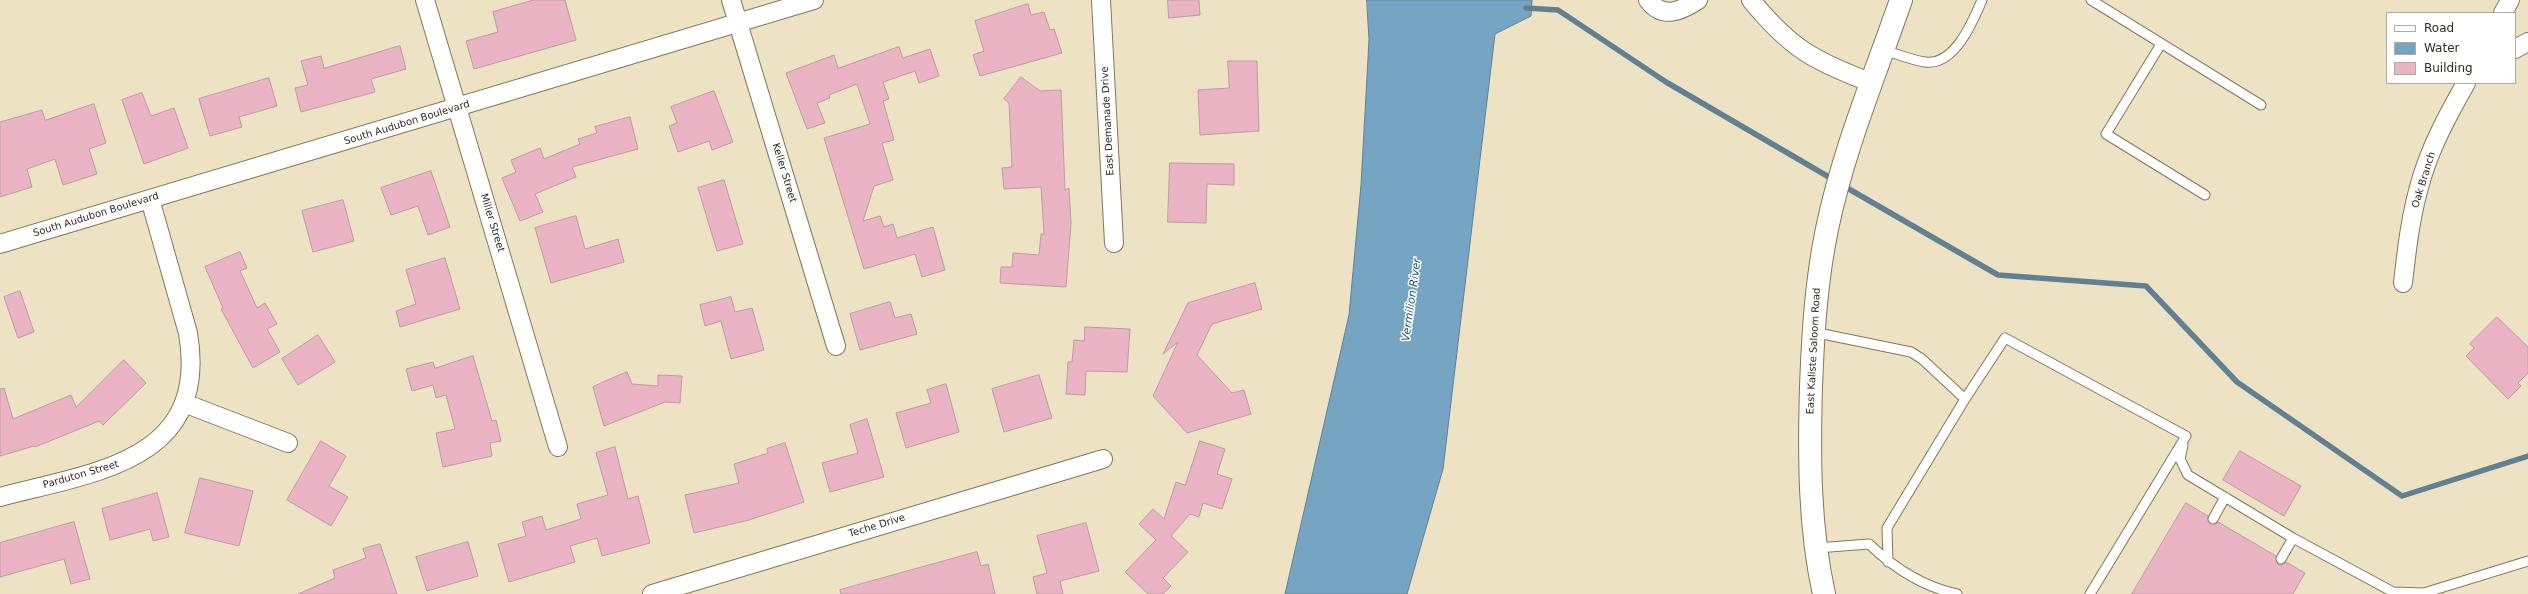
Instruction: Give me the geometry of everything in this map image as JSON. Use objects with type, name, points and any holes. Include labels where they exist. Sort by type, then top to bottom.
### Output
[{"type":"main road","name":"East Kaliste Saloom Road","points":[[1824,594],[1817,548],[1811,485],[1810,428],[1815,302],[1827,229],[1849,147],[1901,0]]},
{"type":"street","name":"Miller Street","points":[[425,0],[558,447]]},
{"type":"street","name":"Keller Street","points":[[731,0],[836,346]]},
{"type":"street","name":"South Audubon Boulevard","points":[[0,244],[814,0]]},
{"type":"street","name":"East Demanade Drive","points":[[1101,0],[1114,242]]},
{"type":"street","points":[[1648,0],[1661,11],[1671,13],[1682,10],[1698,0]]},
{"type":"street","points":[[1751,0],[1772,26],[1797,48],[1826,66],[1872,83]]},
{"type":"street","points":[[2504,12],[2510,0]]},
{"type":"street","points":[[2516,48],[2528,42]]},
{"type":"street","name":"Oak Branch","points":[[2403,283],[2412,218],[2422,177],[2447,118],[2465,84]]},
{"type":"street","name":"Parduton Street","points":[[0,498],[125,462],[149,448],[162,436],[175,420],[184,403],[192,367],[191,353],[186,325],[150,199]]},
{"type":"street","points":[[184,403],[288,443]]},
{"type":"street","name":"Teche Drive","points":[[652,594],[1103,459]]},
{"type":"lane","points":[[1884,50],[1927,62],[1947,56],[1964,38],[1982,0]]},
{"type":"lane","points":[[2091,0],[2261,105]]},
{"type":"lane","points":[[2161,44],[2106,134],[2205,195]]},
{"type":"lane","points":[[1813,332],[1910,352],[1922,359],[1965,399]]},
{"type":"lane","points":[[1888,562],[1886,528],[1965,399],[2005,338],[2186,436]]},
{"type":"lane","points":[[2186,436],[2180,459],[2188,475],[2293,538],[2392,593],[2424,593],[2528,561]]},
{"type":"lane","points":[[2090,594],[2186,436]]},
{"type":"lane","points":[[2213,519],[2226,497]]},
{"type":"lane","points":[[2281,559],[2293,538]]},
{"type":"lane","points":[[1817,548],[1869,544],[1888,562],[1936,589],[1957,594]]},
{"type":"water","name":"Vermilion River","points":[[1367,0],[1532,0],[1531,16],[1495,34],[1443,469],[1407,594],[1285,594],[1349,315],[1361,185],[1369,40]]},
{"type":"building","points":[[534,0],[565,0],[576,40],[474,69],[466,41],[498,32],[493,12]]},
{"type":"building","points":[[1168,0],[1199,0],[1200,15],[1169,18]]},
{"type":"building","points":[[1028,4],[1031,15],[1044,12],[1050,30],[1054,29],[1062,53],[980,76],[973,55],[984,51],[975,21]]},
{"type":"building","points":[[400,46],[406,69],[371,79],[375,92],[301,112],[295,88],[308,85],[301,61],[321,56],[324,68]]},
{"type":"building","points":[[899,47],[903,58],[930,49],[939,76],[919,83],[915,71],[883,82],[889,99],[883,101],[894,140],[882,143],[893,180],[874,186],[863,221],[880,216],[884,227],[893,224],[897,238],[933,227],[945,270],[922,277],[915,254],[864,269],[824,138],[870,124],[857,84],[829,95],[830,98],[817,103],[825,123],[807,129],[786,73],[834,55],[838,68]]},
{"type":"building","points":[[1228,61],[1257,61],[1259,131],[1200,135],[1198,90],[1229,88]]},
{"type":"building","points":[[1021,77],[1040,91],[1061,90],[1065,190],[1069,188],[1071,223],[1066,287],[1000,283],[1001,267],[1012,267],[1013,253],[1039,255],[1041,234],[1044,234],[1041,187],[1004,189],[1002,168],[1012,167],[1009,103],[1004,99]]},
{"type":"building","points":[[269,78],[277,106],[239,117],[242,127],[210,136],[199,99]]},
{"type":"building","points":[[714,91],[733,142],[712,150],[709,141],[678,152],[669,126],[677,123],[671,107]]},
{"type":"building","points":[[142,93],[151,116],[174,108],[188,148],[144,164],[122,100]]},
{"type":"building","points":[[94,104],[106,143],[89,149],[97,174],[63,185],[55,159],[27,169],[32,187],[0,197],[0,122],[42,110],[45,120]]},
{"type":"building","points":[[630,117],[638,149],[572,167],[576,177],[535,194],[543,212],[520,221],[502,178],[516,172],[511,160],[540,148],[544,159],[580,144],[578,139],[597,133],[595,127]]},
{"type":"building","points":[[1170,163],[1234,164],[1234,185],[1207,184],[1206,223],[1168,222]]},
{"type":"building","points":[[431,171],[450,227],[428,235],[418,206],[391,215],[381,188]]},
{"type":"building","points":[[724,180],[743,244],[717,251],[698,188]]},
{"type":"building","points":[[343,200],[354,241],[313,252],[302,211]]},
{"type":"building","points":[[576,216],[585,249],[618,239],[624,262],[551,283],[535,228]]},
{"type":"building","points":[[240,252],[247,268],[240,271],[257,308],[265,303],[277,324],[267,329],[280,352],[253,368],[221,309],[223,308],[205,267]]},
{"type":"building","points":[[445,258],[460,309],[400,327],[396,311],[416,304],[406,270]]},
{"type":"building","points":[[1255,283],[1262,309],[1212,324],[1197,355],[1232,393],[1244,390],[1251,414],[1187,433],[1153,396],[1178,342],[1163,354],[1188,303]]},
{"type":"building","points":[[20,291],[34,332],[18,338],[4,297]]},
{"type":"building","points":[[731,297],[735,312],[752,308],[764,350],[731,359],[721,321],[705,326],[700,305]]},
{"type":"building","points":[[890,302],[895,318],[911,314],[917,334],[860,350],[850,314]]},
{"type":"building","points":[[2497,317],[2528,347],[2528,373],[2518,383],[2521,386],[2508,399],[2466,356],[2474,348],[2470,344]]},
{"type":"building","points":[[1085,327],[1130,329],[1127,372],[1086,371],[1085,395],[1066,394],[1068,362],[1072,362],[1074,340],[1084,341]]},
{"type":"building","points":[[318,335],[335,362],[298,385],[282,359]]},
{"type":"building","points":[[473,356],[492,421],[496,420],[501,441],[490,443],[492,456],[443,467],[436,433],[455,429],[446,395],[436,398],[433,385],[412,391],[406,369],[433,362],[435,368]]},
{"type":"building","points":[[124,360],[146,383],[103,425],[99,421],[35,447],[34,446],[0,456],[0,389],[4,388],[13,419],[71,395],[76,407]]},
{"type":"building","points":[[627,372],[632,384],[658,386],[658,375],[682,376],[680,403],[665,402],[604,426],[593,387]]},
{"type":"building","points":[[1039,375],[1052,418],[1004,432],[992,389]]},
{"type":"building","points":[[946,384],[959,432],[906,448],[896,413],[931,403],[927,390]]},
{"type":"building","points":[[867,419],[884,477],[830,492],[822,463],[858,453],[850,425]]},
{"type":"building","points":[[321,441],[346,456],[329,486],[348,497],[331,526],[287,500]]},
{"type":"building","points":[[1200,441],[1225,449],[1217,474],[1232,479],[1222,509],[1203,503],[1199,517],[1190,514],[1171,536],[1188,552],[1163,578],[1171,586],[1163,594],[1148,594],[1125,572],[1156,540],[1139,524],[1153,509],[1164,519],[1176,482],[1185,485]]},
{"type":"building","points":[[785,443],[804,502],[749,520],[694,533],[685,495],[739,483],[734,464],[768,453],[767,449]]},
{"type":"building","points":[[615,447],[628,499],[638,496],[650,543],[602,556],[597,538],[570,546],[575,562],[509,582],[498,544],[526,536],[522,522],[542,516],[546,530],[581,519],[577,504],[608,495],[596,453]]},
{"type":"building","points":[[2240,451],[2301,486],[2284,516],[2223,480]]},
{"type":"building","points":[[200,478],[253,491],[239,546],[185,533]]},
{"type":"building","points":[[157,493],[169,537],[153,541],[150,529],[110,540],[102,509]]},
{"type":"building","points":[[2186,503],[2208,516],[2210,524],[2218,522],[2276,556],[2278,564],[2281,565],[2286,562],[2305,573],[2293,594],[2132,594]]},
{"type":"building","points":[[74,522],[90,579],[71,584],[64,559],[0,577],[0,543]]},
{"type":"building","points":[[1086,523],[1099,571],[1060,581],[1063,594],[1037,594],[1033,577],[1047,573],[1037,536]]},
{"type":"building","points":[[468,542],[478,576],[427,591],[416,557]]},
{"type":"building","points":[[380,544],[397,594],[298,594],[335,578],[333,570],[366,558],[363,549]]},
{"type":"building","points":[[977,552],[981,566],[988,564],[995,594],[841,594],[840,590]]},
{"type":"waterway","points":[[1526,8],[1558,10],[1666,82],[1834,180]]},
{"type":"waterway","points":[[1842,185],[1998,275],[2146,286],[2237,382],[2402,496],[2528,456]]}]
